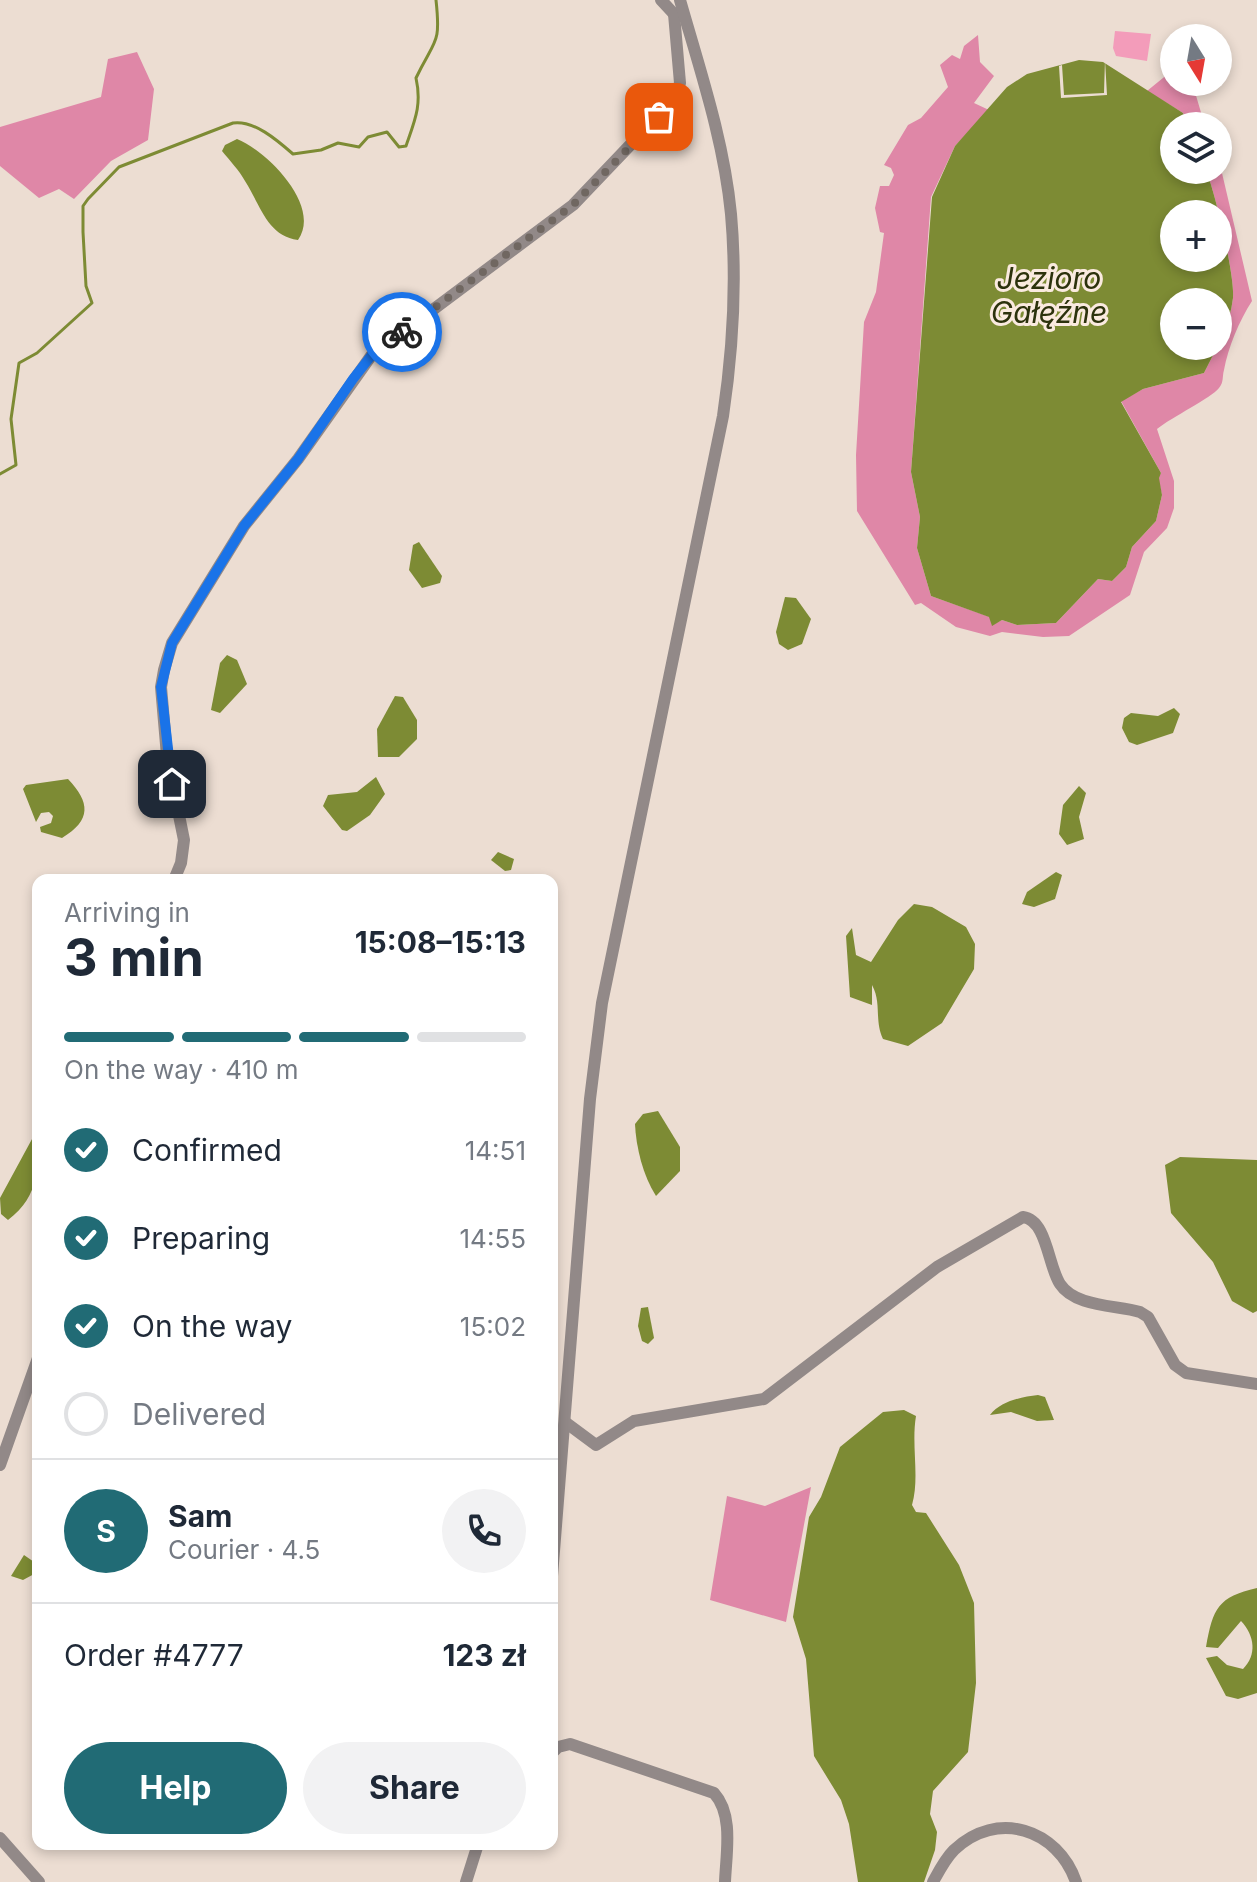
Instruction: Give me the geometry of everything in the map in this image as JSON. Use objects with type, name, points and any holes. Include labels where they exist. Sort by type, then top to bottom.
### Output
[{"type":"street","points":[[661,0],[680,4]]},
{"type":"street","points":[[176,874],[184,840],[167,756],[161,687],[172,643],[244,526],[298,459],[371,356],[573,205],[674,99],[680,83],[680,4]]},
{"type":"street","points":[[558,1505],[590,1099],[602,1003],[723,416],[732,355],[731,212],[711,106],[680,4]]},
{"type":"street","points":[[565,1422],[596,1445],[634,1421],[756,1403],[937,1267],[1023,1217],[1031,1218],[1038,1226],[1050,1266],[1063,1289],[1078,1299],[1129,1309],[1148,1317],[1175,1365],[1186,1373],[1257,1384]]},
{"type":"street","points":[[0,1465],[32,1379]]},
{"type":"street","points":[[558,1747],[570,1744],[714,1793],[722,1801],[726,1817],[725,1882]]},
{"type":"street","points":[[933,1882],[955,1850],[979,1835],[1002,1829],[1043,1836],[1064,1855],[1076,1882]]},
{"type":"street","points":[[0,1838],[39,1882]]},
{"type":"street","points":[[466,1882],[476,1850]]},
{"type":"shaded area","points":[[1115,31],[1151,34],[1147,61],[1116,56],[1113,48]]},
{"type":"shaded area","points":[[978,35],[980,62],[994,76],[974,103],[989,110],[955,146],[931,197],[911,472],[920,517],[917,548],[931,596],[990,617],[992,625],[1002,620],[1017,625],[1056,623],[1098,579],[1112,581],[1126,567],[1132,547],[1156,521],[1162,495],[1158,478],[1161,473],[1121,401],[1143,389],[1204,373],[1210,360],[1227,360],[1219,388],[1157,429],[1174,481],[1174,508],[1167,528],[1144,552],[1130,595],[1069,636],[1043,637],[1002,632],[990,636],[956,627],[921,603],[915,605],[857,511],[856,455],[864,322],[876,292],[884,233],[880,232],[875,208],[880,186],[889,186],[894,175],[891,168],[884,165],[908,125],[921,118],[948,87],[940,65],[952,55],[960,59],[964,46]]},
{"type":"shaded area","points":[[137,52],[154,89],[148,140],[111,161],[74,199],[59,189],[39,198],[0,166],[0,127],[101,97],[108,59]]},
{"type":"shaded area","points":[[1160,80],[1160,96],[1196,96],[1201,112],[1181,112],[1147,91]]},
{"type":"shaded area","points":[[1210,184],[1225,184],[1228,200],[1215,200]]},
{"type":"shaded area","points":[[1232,216],[1252,301],[1232,342]]},
{"type":"shaded area","points":[[811,1487],[786,1622],[710,1600],[727,1496],[765,1506]]},
{"type":"water","name":"Jezioro Gałęźne","points":[[1079,60],[1103,62],[1181,112],[1160,112],[1160,184],[1210,184],[1215,200],[1160,200],[1160,272],[1231,272],[1233,298],[1232,303],[1232,288],[1160,288],[1160,360],[1211,360],[1204,373],[1143,389],[1121,402],[1161,473],[1162,495],[1156,521],[1132,547],[1126,567],[1112,581],[1098,579],[1056,623],[1017,625],[1002,620],[992,626],[989,617],[931,596],[917,548],[920,517],[911,472],[932,197],[955,146],[1007,87],[1027,74]]},
{"type":"water","points":[[237,139],[263,155],[288,181],[303,212],[304,226],[298,240],[287,237],[272,226],[243,177],[222,151],[225,145]]},
{"type":"water","points":[[419,542],[442,576],[440,583],[422,588],[409,570],[413,545]]},
{"type":"water","points":[[785,597],[796,598],[811,619],[802,644],[788,650],[779,644],[776,632]]},
{"type":"water","points":[[227,655],[237,660],[247,684],[220,713],[211,710],[220,663]]},
{"type":"water","points":[[395,696],[403,697],[417,720],[417,739],[399,757],[378,757],[377,729]]},
{"type":"water","points":[[1174,708],[1180,714],[1173,733],[1137,745],[1129,742],[1122,728],[1124,718],[1131,713],[1158,716]]},
{"type":"water","points":[[376,777],[385,794],[370,815],[347,831],[342,830],[323,806],[328,795],[357,792]]},
{"type":"water","points":[[68,779],[81,795],[83,817],[62,838],[41,832],[40,827],[51,823],[53,816],[49,812],[41,813],[36,822],[23,789],[26,785]]},
{"type":"water","points":[[1079,786],[1086,793],[1079,817],[1084,839],[1067,845],[1059,834],[1063,805]]},
{"type":"water","points":[[498,852],[514,859],[511,870],[505,871],[491,860]]},
{"type":"water","points":[[1056,872],[1062,875],[1055,899],[1034,907],[1022,904],[1027,892]]},
{"type":"water","points":[[914,904],[932,907],[966,927],[975,944],[974,969],[942,1023],[908,1046],[883,1039],[872,985],[872,1005],[850,997],[846,936],[852,928],[856,955],[871,962],[898,920]]},
{"type":"water","points":[[658,1111],[680,1147],[680,1171],[656,1196],[641,1161],[635,1124],[643,1114]]},
{"type":"water","points":[[32,1139],[32,1190],[27,1200],[8,1220],[1,1214],[0,1198]]},
{"type":"water","points":[[1180,1157],[1257,1160],[1257,1311],[1253,1313],[1232,1301],[1213,1262],[1171,1213],[1165,1165]]},
{"type":"water","points":[[648,1307],[654,1338],[648,1344],[642,1341],[638,1326],[641,1308]]},
{"type":"water","points":[[1038,1395],[1045,1397],[1054,1420],[1037,1421],[1011,1412],[990,1415],[1006,1403]]},
{"type":"water","points":[[904,1410],[916,1416],[912,1505],[916,1512],[926,1513],[959,1565],[974,1603],[976,1683],[968,1752],[933,1791],[930,1814],[937,1832],[935,1850],[924,1882],[858,1882],[849,1824],[841,1800],[814,1756],[806,1659],[793,1617],[809,1517],[821,1497],[840,1447],[883,1412]]},
{"type":"water","points":[[24,1555],[32,1561],[32,1575],[23,1580],[11,1576]]},
{"type":"water","points":[[1257,1588],[1257,1693],[1238,1699],[1226,1696],[1206,1658],[1217,1656],[1227,1665],[1243,1669],[1252,1652],[1246,1627],[1241,1621],[1218,1648],[1206,1647],[1211,1623],[1220,1606],[1234,1596]]},
{"type":"pier","points":[[1105,60],[1107,95],[1061,98],[1059,66],[1062,65],[1064,95],[1104,93]]},
{"type":"waterway","points":[[0,474],[16,465],[11,419],[19,363],[37,353],[92,303],[86,286],[83,232],[83,206],[88,199],[119,167],[233,123],[257,128],[293,154],[321,150],[338,143],[359,147],[368,137],[387,132],[399,147],[406,146],[418,105],[416,78],[437,34],[436,0]]},
{"type":"way so far","points":[[402,332],[573,205],[659,117]]},
{"type":"route","points":[[172,784],[161,687],[172,643],[209,589],[244,526],[298,459],[371,356],[402,332]]}]
